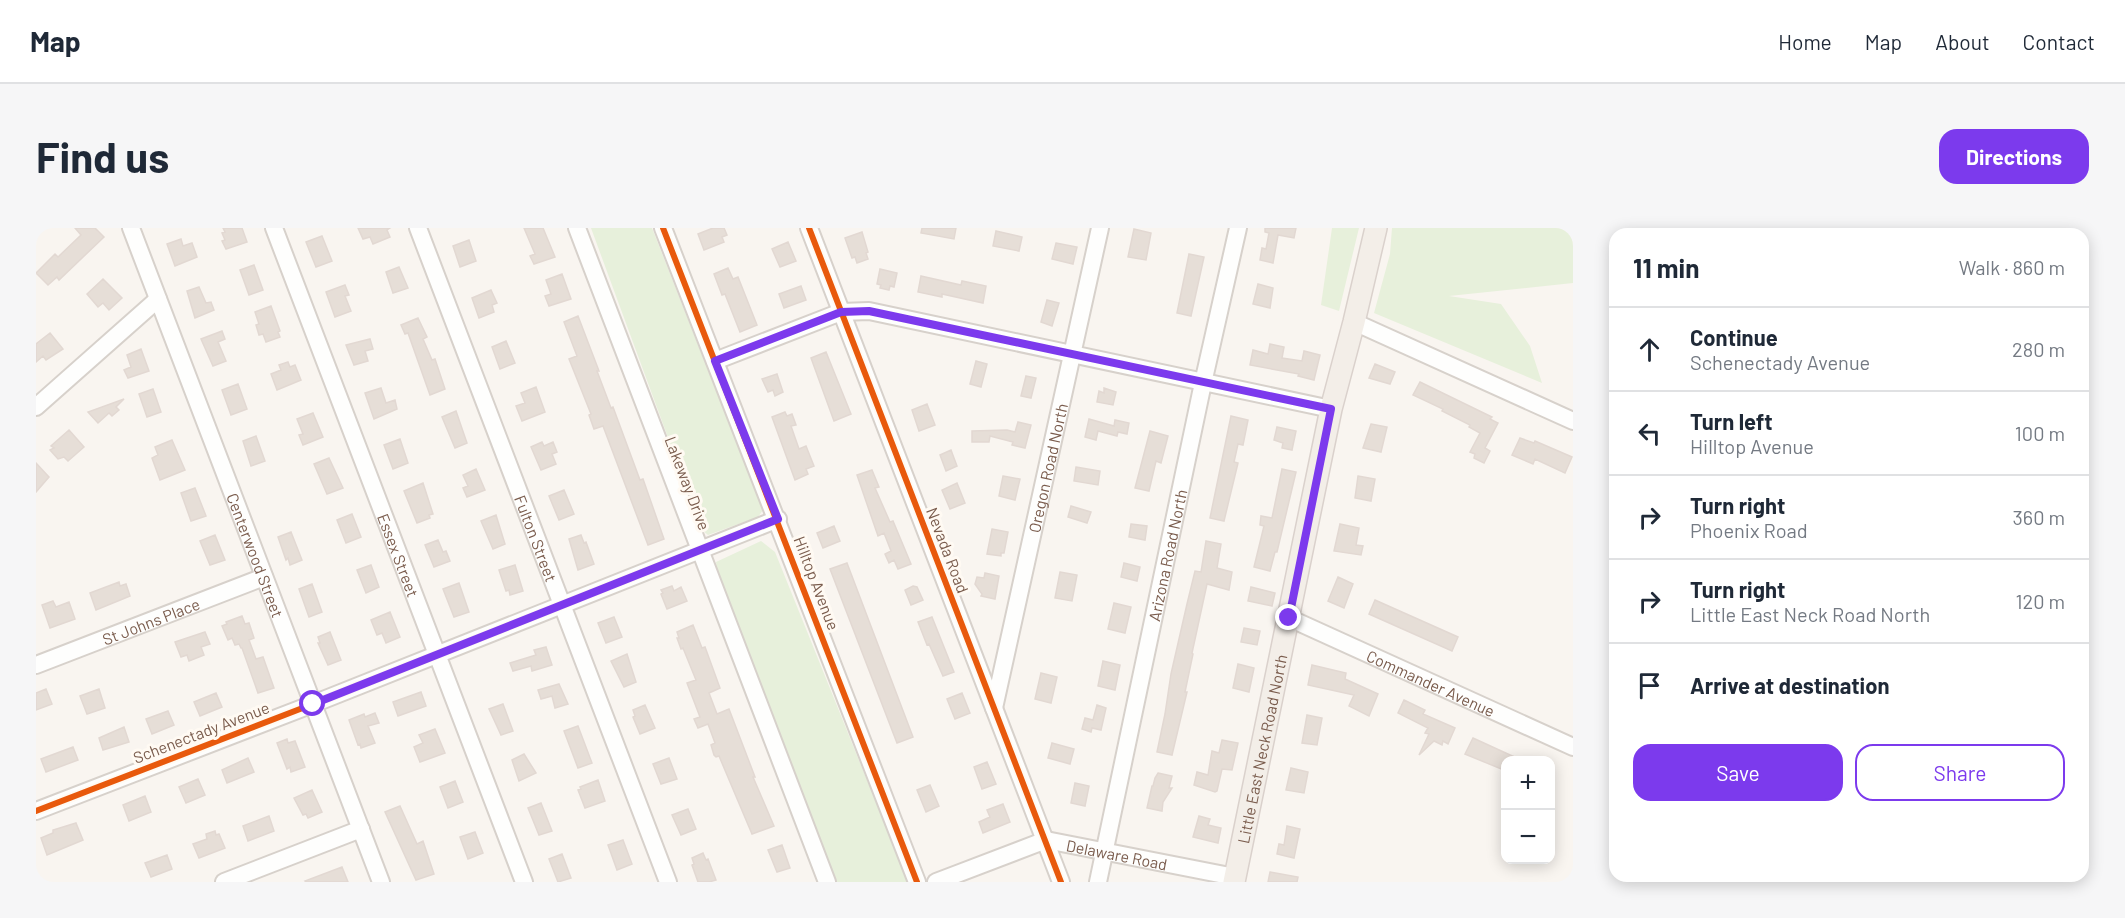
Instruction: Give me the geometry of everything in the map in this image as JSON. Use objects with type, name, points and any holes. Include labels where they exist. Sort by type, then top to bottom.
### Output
[{"type":"main road","name":"Little East Neck Road North","points":[[1234,880],[1331,409],[1376,228]]},
{"type":"street","name":"Centerwood Street","points":[[131,228],[381,882]]},
{"type":"street","name":"Essex Street","points":[[274,228],[524,882]]},
{"type":"street","name":"Fulton Street","points":[[418,228],[668,882]]},
{"type":"street","name":"Lakeway Drive","points":[[577,228],[827,882]]},
{"type":"street","name":"Hilltop Avenue","points":[[663,228],[778,519],[917,882]]},
{"type":"street","name":"Nevada Road","points":[[809,228],[1061,882]]},
{"type":"street","name":"Oregon Road North","points":[[994,708],[1100,228]]},
{"type":"street","name":"Arizona Road North","points":[[1098,882],[1238,228]]},
{"type":"street","points":[[36,408],[158,299]]},
{"type":"street","points":[[715,361],[841,312],[869,311],[1331,409]]},
{"type":"street","points":[[1354,322],[1573,421]]},
{"type":"street","name":"Schenectady Avenue","points":[[36,811],[313,704],[778,519]]},
{"type":"street","name":"St Johns Place","points":[[36,665],[264,577]]},
{"type":"street","name":"Commander Avenue","points":[[1289,618],[1573,747]]},
{"type":"street","points":[[224,882],[360,829]]},
{"type":"street","name":"Delaware Road","points":[[936,882],[1046,840],[1104,850],[1234,880]]},
{"type":"green space","points":[[591,228],[652,228],[763,510],[758,517],[708,535],[702,530]]},
{"type":"green space","points":[[1332,228],[1359,228],[1339,311],[1321,305]]},
{"type":"green space","points":[[1392,228],[1573,228],[1573,283],[1449,296],[1501,304],[1530,346],[1542,383],[1374,313],[1390,254]]},
{"type":"green space","points":[[761,541],[775,552],[908,882],[836,882],[718,579],[716,562]]},
{"type":"building","points":[[75,228],[95,228],[104,237],[59,280],[57,277],[48,285],[36,273],[55,254],[58,257],[81,235]]},
{"type":"building","points":[[223,228],[242,228],[247,242],[226,249],[222,241],[225,240],[222,233],[225,232]]},
{"type":"building","points":[[358,228],[390,228],[387,230],[390,237],[373,244],[370,237],[363,239]]},
{"type":"building","points":[[524,228],[543,228],[555,257],[534,264],[530,256],[535,254]]},
{"type":"building","points":[[713,228],[724,228],[727,235],[722,237],[724,242],[704,250],[698,234]]},
{"type":"building","points":[[922,228],[956,228],[954,239],[921,233]]},
{"type":"building","points":[[1265,228],[1296,228],[1294,238],[1278,235],[1273,263],[1260,260],[1262,248],[1266,249],[1269,233],[1265,232]]},
{"type":"building","points":[[1134,229],[1151,233],[1146,260],[1128,257]]},
{"type":"building","points":[[996,231],[1022,237],[1019,251],[993,246]]},
{"type":"building","points":[[862,232],[868,259],[857,263],[855,257],[852,258],[845,238]]},
{"type":"building","points":[[322,236],[332,261],[316,267],[306,242]]},
{"type":"building","points":[[181,239],[183,246],[192,243],[197,257],[175,266],[167,244]]},
{"type":"building","points":[[469,240],[476,261],[460,267],[453,246]]},
{"type":"building","points":[[788,242],[796,261],[780,267],[772,249]]},
{"type":"building","points":[[1056,243],[1077,247],[1073,264],[1052,259]]},
{"type":"building","points":[[1189,254],[1204,257],[1191,316],[1177,313]]},
{"type":"building","points":[[254,265],[263,290],[249,295],[240,270]]},
{"type":"building","points":[[399,267],[408,288],[393,293],[386,272]]},
{"type":"building","points":[[728,268],[733,279],[738,277],[757,325],[740,332],[725,294],[722,295],[714,274]]},
{"type":"building","points":[[880,269],[897,273],[894,287],[890,286],[889,290],[880,288],[881,285],[877,284]]},
{"type":"building","points":[[562,274],[571,299],[549,306],[545,296],[551,294],[546,280]]},
{"type":"building","points":[[921,276],[961,285],[962,281],[986,286],[983,303],[942,294],[942,297],[918,292]]},
{"type":"building","points":[[103,279],[122,298],[109,310],[103,303],[98,307],[87,294]]},
{"type":"building","points":[[1258,284],[1273,288],[1270,308],[1253,304]]},
{"type":"building","points":[[345,285],[349,295],[345,296],[351,311],[335,317],[326,292]]},
{"type":"building","points":[[801,286],[806,300],[784,308],[779,294]]},
{"type":"building","points":[[199,287],[206,303],[211,302],[214,310],[195,318],[187,291]]},
{"type":"building","points":[[491,290],[497,303],[492,305],[494,312],[479,318],[472,298]]},
{"type":"building","points":[[1047,300],[1059,303],[1052,326],[1041,322]]},
{"type":"building","points":[[271,306],[280,337],[266,342],[263,334],[259,335],[256,325],[259,324],[255,312]]},
{"type":"building","points":[[578,316],[611,408],[613,407],[640,480],[643,479],[664,539],[648,545],[603,426],[594,429],[589,415],[591,414],[569,359],[577,356],[564,322]]},
{"type":"building","points":[[418,318],[427,337],[423,339],[432,360],[435,359],[445,389],[430,395],[408,333],[405,334],[401,325]]},
{"type":"building","points":[[222,331],[225,339],[218,342],[226,361],[213,366],[201,339]]},
{"type":"building","points":[[50,333],[63,349],[46,360],[43,356],[36,362],[36,344]]},
{"type":"building","points":[[370,339],[373,349],[365,351],[368,361],[354,365],[346,345]]},
{"type":"building","points":[[506,341],[515,363],[500,369],[492,347]]},
{"type":"building","points":[[1270,344],[1284,347],[1282,358],[1302,361],[1304,351],[1320,355],[1314,380],[1298,376],[1299,374],[1250,365],[1253,350],[1268,354]]},
{"type":"building","points":[[141,349],[149,371],[128,378],[124,370],[131,367],[127,355]]},
{"type":"building","points":[[826,352],[851,414],[834,421],[811,358]]},
{"type":"building","points":[[976,361],[987,364],[981,387],[970,384]]},
{"type":"building","points":[[288,362],[290,367],[295,365],[301,380],[277,390],[271,374],[281,370],[279,365]]},
{"type":"building","points":[[1375,364],[1395,372],[1390,384],[1369,378]]},
{"type":"building","points":[[777,374],[783,392],[775,396],[773,390],[768,392],[762,379]]},
{"type":"building","points":[[1026,376],[1036,378],[1031,398],[1021,396]]},
{"type":"building","points":[[1420,382],[1492,417],[1490,419],[1498,423],[1485,448],[1490,451],[1484,463],[1474,458],[1475,454],[1470,452],[1480,433],[1469,427],[1470,425],[1442,411],[1443,409],[1413,395]]},
{"type":"building","points":[[238,384],[247,409],[231,415],[222,390]]},
{"type":"building","points":[[536,387],[545,412],[522,421],[516,406],[525,403],[521,393]]},
{"type":"building","points":[[381,388],[386,403],[395,400],[397,409],[374,419],[365,393]]},
{"type":"building","points":[[1104,388],[1116,392],[1113,405],[1097,402],[1099,391],[1104,393]]},
{"type":"building","points":[[153,389],[161,412],[147,417],[139,394]]},
{"type":"building","points":[[124,399],[116,407],[119,410],[112,416],[109,413],[98,423],[88,412]]},
{"type":"building","points":[[927,404],[935,425],[919,431],[912,410]]},
{"type":"building","points":[[456,411],[467,443],[455,448],[442,417]]},
{"type":"building","points":[[785,412],[787,416],[792,414],[796,425],[791,426],[799,449],[806,446],[814,466],[806,469],[808,474],[795,480],[772,417]]},
{"type":"building","points":[[313,413],[323,437],[303,445],[299,435],[303,434],[297,419]]},
{"type":"building","points":[[1231,416],[1248,420],[1243,445],[1238,444],[1234,462],[1238,463],[1224,521],[1210,518]]},
{"type":"building","points":[[1089,419],[1114,426],[1115,420],[1129,423],[1127,434],[1118,432],[1117,436],[1098,431],[1096,440],[1085,437]]},
{"type":"building","points":[[1018,422],[1031,425],[1025,448],[990,436],[989,442],[972,442],[972,431],[1007,430],[1015,432]]},
{"type":"building","points":[[1371,424],[1387,427],[1381,452],[1363,448]]},
{"type":"building","points":[[1277,427],[1296,431],[1292,450],[1282,448],[1283,443],[1274,440]]},
{"type":"building","points":[[69,430],[84,447],[68,461],[64,457],[58,459],[50,450],[54,448],[51,446]]},
{"type":"building","points":[[1150,431],[1168,436],[1161,463],[1156,461],[1149,491],[1135,488]]},
{"type":"building","points":[[256,436],[265,461],[251,466],[243,441]]},
{"type":"building","points":[[1520,438],[1534,443],[1535,441],[1572,457],[1565,473],[1535,459],[1533,464],[1512,455]]},
{"type":"building","points":[[400,439],[408,463],[393,469],[384,445]]},
{"type":"building","points":[[172,440],[185,470],[160,480],[152,458],[158,455],[155,447]]},
{"type":"building","points":[[542,442],[544,446],[553,442],[557,452],[552,454],[556,464],[541,470],[531,447]]},
{"type":"building","points":[[951,450],[957,466],[946,471],[940,455]]},
{"type":"building","points":[[329,458],[343,488],[327,494],[314,464]]},
{"type":"building","points":[[36,463],[49,477],[36,492]]},
{"type":"building","points":[[1076,467],[1100,471],[1098,485],[1074,481]]},
{"type":"building","points":[[476,469],[485,490],[467,497],[463,488],[468,486],[463,475]]},
{"type":"building","points":[[1282,469],[1296,472],[1277,552],[1275,552],[1270,571],[1254,567],[1264,526],[1260,525],[1261,516],[1272,518]]},
{"type":"building","points":[[872,470],[879,487],[875,488],[890,522],[893,521],[911,564],[898,569],[894,560],[889,563],[885,554],[891,551],[884,533],[878,536],[857,475]]},
{"type":"building","points":[[1003,476],[1020,479],[1015,500],[999,496]]},
{"type":"building","points":[[1358,476],[1375,479],[1371,501],[1355,498]]},
{"type":"building","points":[[423,483],[433,514],[429,515],[430,518],[417,523],[404,491]]},
{"type":"building","points":[[957,483],[965,503],[950,509],[942,490]]},
{"type":"building","points":[[195,488],[206,516],[191,521],[181,493]]},
{"type":"building","points":[[564,490],[574,514],[559,520],[549,496]]},
{"type":"building","points":[[1071,506],[1091,512],[1087,523],[1068,517]]},
{"type":"building","points":[[352,514],[361,537],[346,543],[337,520]]},
{"type":"building","points":[[496,515],[505,544],[493,549],[481,521]]},
{"type":"building","points":[[1131,524],[1147,526],[1145,540],[1129,537]]},
{"type":"building","points":[[1340,524],[1359,528],[1356,545],[1363,546],[1361,555],[1334,551]]},
{"type":"building","points":[[834,526],[840,541],[823,548],[817,533]]},
{"type":"building","points":[[992,529],[1008,532],[1004,553],[1001,553],[1001,556],[987,554]]},
{"type":"building","points":[[291,532],[302,560],[290,565],[278,537]]},
{"type":"building","points":[[215,535],[225,560],[210,565],[200,541]]},
{"type":"building","points":[[581,535],[594,564],[578,570],[569,539]]},
{"type":"building","points":[[438,540],[450,561],[434,567],[425,545]]},
{"type":"building","points":[[1206,541],[1221,544],[1217,568],[1232,572],[1229,590],[1207,584],[1192,653],[1185,692],[1187,692],[1172,755],[1157,752],[1187,604],[1195,571],[1201,572]]},
{"type":"building","points":[[847,563],[913,737],[897,743],[830,569]]},
{"type":"building","points":[[1124,563],[1140,567],[1137,581],[1121,577]]},
{"type":"building","points":[[371,565],[379,587],[366,593],[357,570]]},
{"type":"building","points":[[515,565],[523,591],[510,595],[509,590],[506,591],[499,570]]},
{"type":"building","points":[[1060,572],[1077,575],[1072,601],[1055,598]]},
{"type":"building","points":[[985,573],[999,576],[995,599],[981,596],[975,584],[977,577],[984,578]]},
{"type":"building","points":[[1338,577],[1353,584],[1344,608],[1328,601]]},
{"type":"building","points":[[119,582],[120,586],[126,584],[130,596],[96,610],[90,593]]},
{"type":"building","points":[[459,583],[469,612],[454,617],[443,589]]},
{"type":"building","points":[[312,584],[322,612],[309,617],[299,589]]},
{"type":"building","points":[[672,586],[674,591],[681,587],[687,601],[667,609],[661,590]]},
{"type":"building","points":[[913,586],[917,587],[923,600],[911,605],[905,590]]},
{"type":"building","points":[[1251,587],[1275,593],[1272,606],[1248,601]]},
{"type":"building","points":[[1375,600],[1458,637],[1452,651],[1369,614]]},
{"type":"building","points":[[53,601],[56,607],[69,602],[75,619],[50,628],[42,605]]},
{"type":"building","points":[[1114,603],[1131,607],[1125,633],[1108,629]]},
{"type":"building","points":[[390,612],[400,637],[386,643],[382,633],[377,635],[371,620]]},
{"type":"building","points":[[242,616],[245,624],[249,623],[254,638],[249,640],[256,659],[263,657],[274,688],[258,693],[242,648],[239,644],[235,645],[232,638],[228,640],[222,626]]},
{"type":"building","points":[[614,617],[622,637],[606,643],[598,623]]},
{"type":"building","points":[[932,617],[954,672],[943,676],[918,622]]},
{"type":"building","points":[[693,625],[702,648],[705,647],[720,688],[709,693],[717,714],[729,709],[755,777],[753,777],[774,826],[752,834],[719,756],[714,755],[711,745],[715,743],[708,724],[698,728],[694,719],[700,717],[687,683],[696,680],[677,638],[679,638],[677,632]]},
{"type":"building","points":[[1244,628],[1260,631],[1257,645],[1241,642]]},
{"type":"building","points":[[205,632],[210,644],[201,647],[204,655],[189,661],[187,655],[181,657],[175,642]]},
{"type":"building","points":[[330,632],[341,660],[328,665],[318,643],[320,643],[318,637]]},
{"type":"building","points":[[546,647],[552,665],[532,671],[531,666],[513,671],[510,663],[536,655],[534,650]]},
{"type":"building","points":[[627,654],[636,682],[624,687],[611,661]]},
{"type":"building","points":[[1103,661],[1120,665],[1115,690],[1098,686]]},
{"type":"building","points":[[1238,664],[1254,668],[1249,692],[1233,688]]},
{"type":"building","points":[[1312,665],[1346,673],[1345,679],[1378,694],[1369,716],[1349,706],[1354,695],[1308,685]]},
{"type":"building","points":[[1041,673],[1057,677],[1051,703],[1035,699]]},
{"type":"building","points":[[559,684],[568,704],[555,708],[552,696],[541,699],[538,690]]},
{"type":"building","points":[[46,689],[52,704],[36,710],[36,693]]},
{"type":"building","points":[[99,689],[105,708],[87,714],[80,696]]},
{"type":"building","points":[[421,692],[426,706],[398,716],[393,702]]},
{"type":"building","points":[[216,693],[222,707],[200,716],[194,702]]},
{"type":"building","points":[[962,693],[970,713],[955,719],[947,699]]},
{"type":"building","points":[[1404,700],[1425,710],[1423,714],[1455,728],[1448,744],[1443,741],[1442,745],[1434,741],[1419,755],[1429,734],[1425,733],[1428,728],[1398,713]]},
{"type":"building","points":[[503,704],[513,731],[501,735],[489,709]]},
{"type":"building","points":[[645,705],[655,728],[640,734],[633,717],[635,716],[633,710]]},
{"type":"building","points":[[1097,705],[1106,708],[1101,730],[1092,728],[1091,732],[1082,729],[1085,718],[1093,720]]},
{"type":"building","points":[[168,711],[174,725],[152,734],[146,719]]},
{"type":"building","points":[[375,713],[379,723],[368,726],[375,743],[361,748],[349,720],[364,714],[365,717]]},
{"type":"building","points":[[1307,715],[1322,718],[1317,745],[1302,743]]},
{"type":"building","points":[[578,726],[592,763],[578,768],[564,731]]},
{"type":"building","points":[[124,727],[129,742],[103,750],[99,738]]},
{"type":"building","points":[[435,729],[445,753],[420,762],[414,747],[423,743],[419,735]]},
{"type":"building","points":[[1473,738],[1512,756],[1501,756],[1501,769],[1465,754]]},
{"type":"building","points":[[287,739],[288,743],[295,741],[305,767],[291,772],[290,767],[287,769],[277,743]]},
{"type":"building","points":[[1222,740],[1238,743],[1232,770],[1222,769],[1215,792],[1194,785],[1197,772],[1208,775],[1212,751],[1219,753]]},
{"type":"building","points":[[1052,743],[1074,749],[1070,764],[1048,758]]},
{"type":"building","points":[[73,747],[78,760],[46,772],[41,759]]},
{"type":"building","points":[[524,754],[536,773],[519,781],[512,760]]},
{"type":"building","points":[[248,758],[254,772],[227,783],[222,770]]},
{"type":"building","points":[[669,758],[677,779],[661,784],[653,764]]},
{"type":"building","points":[[987,762],[996,784],[982,789],[974,767]]},
{"type":"building","points":[[1291,768],[1308,772],[1304,793],[1286,790]]},
{"type":"building","points":[[1158,773],[1172,776],[1169,788],[1172,788],[1163,802],[1162,811],[1147,808],[1152,786]]},
{"type":"building","points":[[198,779],[205,795],[186,803],[179,787]]},
{"type":"building","points":[[598,780],[605,801],[585,808],[578,790]]},
{"type":"building","points":[[455,781],[463,802],[448,808],[440,787]]},
{"type":"building","points":[[1075,783],[1089,786],[1085,806],[1071,803]]},
{"type":"building","points":[[930,785],[939,806],[926,812],[917,790]]},
{"type":"building","points":[[312,790],[322,812],[308,818],[306,814],[303,815],[294,798]]},
{"type":"building","points":[[145,796],[151,812],[129,821],[123,805]]},
{"type":"building","points":[[541,803],[552,831],[539,835],[528,808]]},
{"type":"building","points":[[1003,804],[1010,822],[983,833],[979,822],[990,817],[987,810]]},
{"type":"building","points":[[400,806],[417,844],[423,841],[434,874],[416,880],[385,812]]},
{"type":"building","points":[[688,809],[696,829],[681,835],[672,815]]},
{"type":"building","points":[[269,816],[274,831],[248,841],[243,826]]},
{"type":"building","points":[[1199,816],[1210,819],[1208,825],[1221,828],[1218,843],[1193,837]]},
{"type":"building","points":[[76,823],[83,840],[47,855],[41,838],[53,833],[53,830]]},
{"type":"building","points":[[1287,826],[1300,829],[1294,858],[1277,854],[1279,844],[1284,845]]},
{"type":"building","points":[[215,831],[216,835],[219,834],[225,848],[199,858],[193,844],[207,839],[206,834]]},
{"type":"building","points":[[475,832],[483,853],[468,859],[460,837]]},
{"type":"building","points":[[623,840],[632,864],[617,870],[608,845]]},
{"type":"building","points":[[782,845],[790,868],[777,872],[768,850]]},
{"type":"building","points":[[703,853],[706,860],[708,859],[716,880],[698,882],[692,858]]},
{"type":"building","points":[[562,854],[571,878],[558,882],[549,859]]},
{"type":"building","points":[[167,855],[172,869],[151,877],[145,863]]},
{"type":"building","points":[[342,867],[348,882],[305,881]]},
{"type":"building","points":[[1270,872],[1298,877],[1297,882],[1268,882]]},
{"type":"cycle path","points":[[663,228],[917,882]]},
{"type":"cycle path","points":[[809,228],[1061,882]]},
{"type":"cycle path","points":[[36,811],[313,704],[778,519]]},
{"type":"route","points":[[313,704],[778,519],[715,361],[841,312],[869,311],[1331,409],[1289,618]]}]
